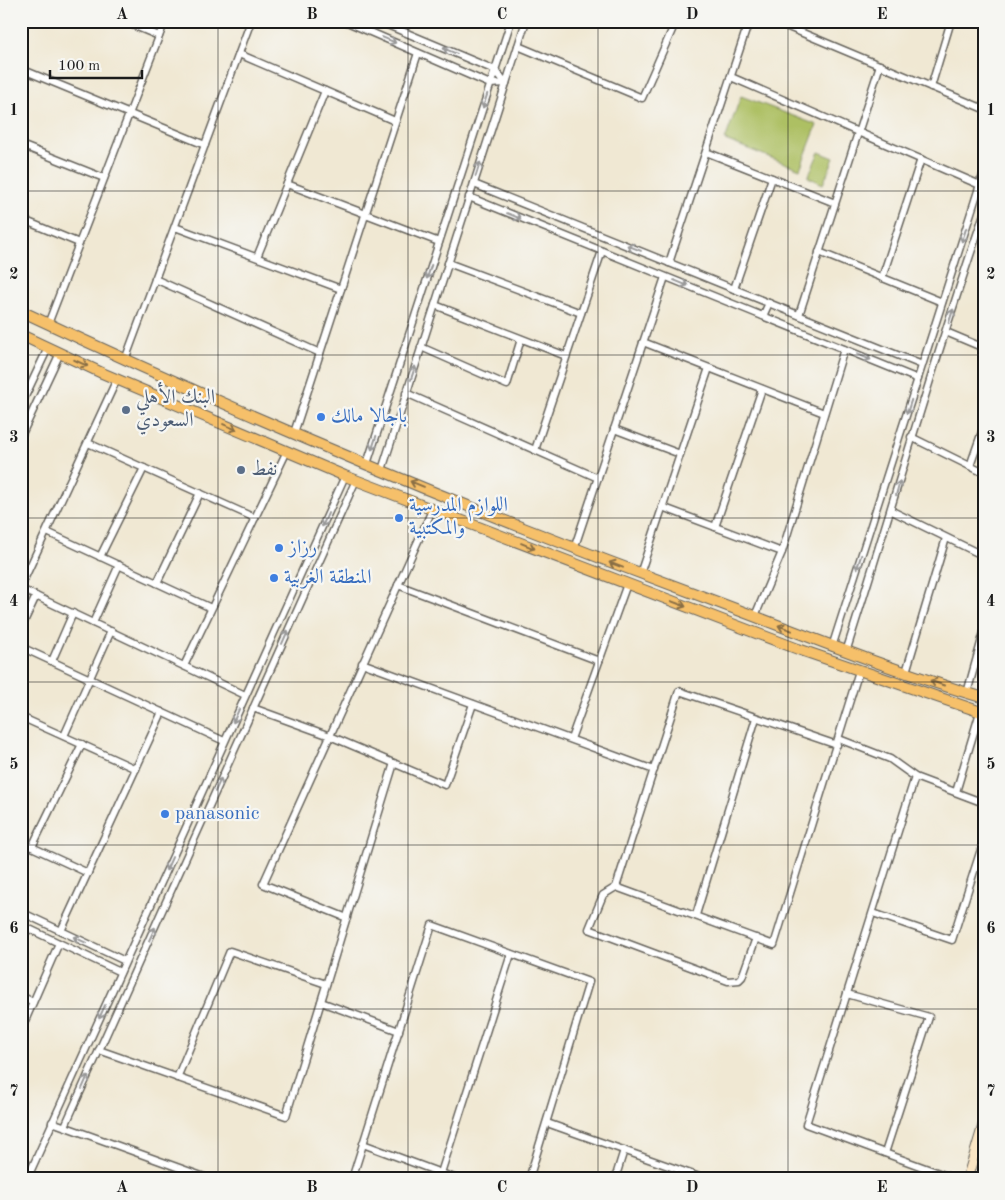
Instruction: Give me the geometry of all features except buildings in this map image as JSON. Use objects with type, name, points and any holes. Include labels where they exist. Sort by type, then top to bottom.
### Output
[{"type":"main road","points":[[21,311],[125,360],[294,433],[574,549],[755,616],[832,647],[984,698]]},
{"type":"main road","points":[[21,335],[117,379],[345,476],[859,671],[982,712]]},
{"type":"main road","points":[[967,1179],[984,1122]]},
{"type":"street","points":[[123,21],[159,36]]},
{"type":"street","points":[[48,324],[165,21]]},
{"type":"street","points":[[125,360],[251,21]]},
{"type":"street","points":[[345,21],[490,84],[506,83]]},
{"type":"street","points":[[378,21],[495,70],[506,83]]},
{"type":"street","points":[[368,464],[510,21]]},
{"type":"street","points":[[382,470],[526,21]]},
{"type":"street","points":[[518,46],[642,98],[676,21]]},
{"type":"street","points":[[669,263],[749,21]]},
{"type":"street","points":[[774,21],[984,109]]},
{"type":"street","points":[[931,87],[951,21]]},
{"type":"street","points":[[294,433],[418,53]]},
{"type":"street","points":[[239,54],[395,121]]},
{"type":"street","points":[[799,315],[880,65]]},
{"type":"street","points":[[21,69],[205,145]]},
{"type":"street","points":[[731,77],[980,185]]},
{"type":"street","points":[[257,258],[325,91]]},
{"type":"street","points":[[21,145],[104,178]]},
{"type":"street","points":[[706,152],[835,203]]},
{"type":"street","points":[[882,278],[921,159]]},
{"type":"street","points":[[832,647],[984,172]]},
{"type":"street","points":[[734,289],[772,178]]},
{"type":"street","points":[[287,184],[439,242]]},
{"type":"street","points":[[474,184],[922,365]]},
{"type":"street","points":[[469,197],[918,379]]},
{"type":"street","points":[[846,652],[892,511],[911,437],[980,234],[984,214]]},
{"type":"street","points":[[21,219],[79,243]]},
{"type":"street","points":[[175,227],[341,289]]},
{"type":"street","points":[[535,450],[602,251]]},
{"type":"street","points":[[819,252],[942,302]]},
{"type":"street","points":[[448,263],[581,313]]},
{"type":"street","points":[[574,549],[665,277]]},
{"type":"street","points":[[155,280],[320,353]]},
{"type":"street","points":[[763,316],[768,303]]},
{"type":"street","points":[[435,305],[566,356]]},
{"type":"street","points":[[946,332],[984,348]]},
{"type":"street","points":[[421,346],[507,384],[522,339]]},
{"type":"street","points":[[643,342],[824,413]]},
{"type":"street","points":[[21,405],[48,348]]},
{"type":"street","points":[[755,616],[782,552],[844,349]]},
{"type":"street","points":[[21,436],[60,353]]},
{"type":"street","points":[[640,574],[709,368]]},
{"type":"street","points":[[117,379],[21,588],[245,695]]},
{"type":"street","points":[[715,527],[762,388]]},
{"type":"street","points":[[406,394],[598,478]]},
{"type":"street","points":[[970,466],[984,426]]},
{"type":"street","points":[[614,429],[680,454]]},
{"type":"street","points":[[911,437],[984,473]]},
{"type":"street","points":[[88,443],[255,518]]},
{"type":"street","points":[[184,666],[287,451]]},
{"type":"street","points":[[100,557],[144,468]]},
{"type":"street","points":[[27,1179],[124,960],[345,476]]},
{"type":"street","points":[[65,1126],[356,480]]},
{"type":"street","points":[[157,583],[200,493]]},
{"type":"street","points":[[662,507],[782,552]]},
{"type":"street","points":[[347,918],[263,884],[433,508]]},
{"type":"street","points":[[892,511],[984,556]]},
{"type":"street","points":[[47,532],[211,608]]},
{"type":"street","points":[[906,672],[946,538]]},
{"type":"street","points":[[93,623],[119,566]]},
{"type":"street","points":[[571,740],[627,584]]},
{"type":"street","points":[[398,585],[599,661]]},
{"type":"street","points":[[21,628],[36,596]]},
{"type":"street","points":[[52,661],[73,613]]},
{"type":"street","points":[[64,736],[111,631]]},
{"type":"street","points":[[967,693],[984,632]]},
{"type":"street","points":[[21,647],[224,741]]},
{"type":"street","points":[[362,663],[654,770]]},
{"type":"street","points":[[616,887],[774,945],[859,671]]},
{"type":"street","points":[[756,938],[742,977],[739,980],[728,981],[589,930],[603,895],[616,887],[679,691],[756,718],[890,759],[915,777],[984,803]]},
{"type":"street","points":[[253,708],[330,736],[445,785],[473,704]]},
{"type":"street","points":[[61,931],[162,712]]},
{"type":"street","points":[[956,792],[982,712]]},
{"type":"street","points":[[21,726],[23,718],[136,769]]},
{"type":"street","points":[[696,916],[756,718]]},
{"type":"street","points":[[32,847],[82,744]]},
{"type":"street","points":[[99,1050],[286,1116],[394,763]]},
{"type":"street","points":[[915,777],[806,1124],[955,1179]]},
{"type":"street","points":[[873,913],[952,940],[984,840]]},
{"type":"street","points":[[21,842],[88,872]]},
{"type":"street","points":[[21,912],[124,960]]},
{"type":"street","points":[[21,925],[120,972]]},
{"type":"street","points":[[352,1179],[432,925],[589,982],[529,1179]]},
{"type":"street","points":[[21,1030],[59,943]]},
{"type":"street","points":[[177,1078],[230,951],[326,984]]},
{"type":"street","points":[[441,1173],[511,954]]},
{"type":"street","points":[[847,994],[928,1018],[885,1153]]},
{"type":"street","points":[[21,996],[33,1002]]},
{"type":"street","points":[[321,1002],[399,1031]]},
{"type":"street","points":[[52,1122],[210,1179]]},
{"type":"street","points":[[547,1122],[704,1179]]},
{"type":"street","points":[[363,1144],[457,1179]]},
{"type":"street","points":[[615,1179],[624,1150]]},
{"type":"green space","points":[[741,96],[817,125],[800,169],[725,140]]},
{"type":"green space","points":[[819,152],[834,158],[823,184],[808,177]]},
{"type":"place","name":"البنك الأهلي السعودي","points":[[126,410]]},
{"type":"place","name":"باجالا مالك","points":[[321,417]]},
{"type":"place","name":"نفط","points":[[241,470]]},
{"type":"place","name":"اللوازم المدرسية والمكتبية","points":[[399,518]]},
{"type":"place","name":"رزاز","points":[[279,548]]},
{"type":"place","name":"المنطقة الغربية","points":[[274,578]]},
{"type":"place","name":"panasonic","points":[[165,814]]}]
